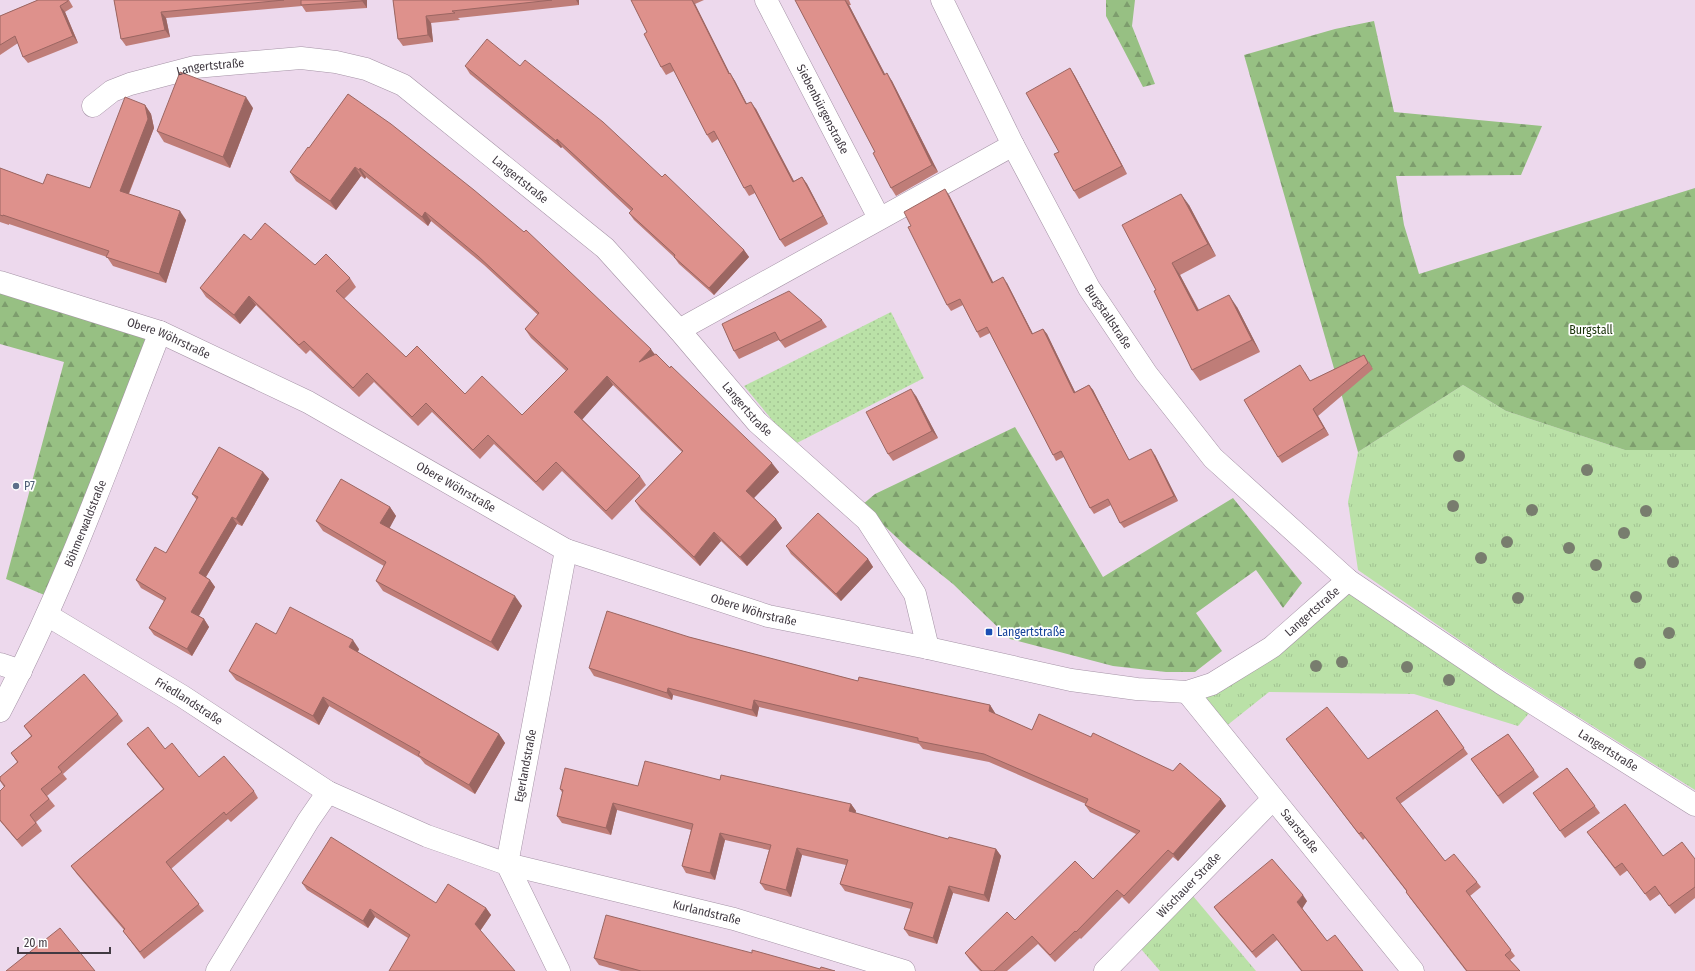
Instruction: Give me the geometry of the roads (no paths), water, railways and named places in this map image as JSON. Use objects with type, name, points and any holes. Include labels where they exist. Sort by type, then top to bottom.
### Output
[{"type":"street","name":"Siebenbürgenstraße","points":[[766,0],[879,218]]},
{"type":"street","name":"Burgstallstraße","points":[[942,0],[1012,145],[1089,288],[1146,373],[1213,458],[1348,580]]},
{"type":"street","name":"Langertstraße","points":[[93,106],[112,91],[130,84],[194,67],[301,58],[336,62],[366,69],[403,85],[605,248],[679,330],[757,422],[867,520],[915,594],[928,648],[1071,680],[1137,689],[1187,692],[1212,684],[1272,647],[1348,580],[1501,683],[1695,805]]},
{"type":"street","points":[[679,330],[1012,145]]},
{"type":"street","name":"Obere Wöhrstraße","points":[[0,282],[160,332],[308,402],[566,550],[768,616],[928,648]]},
{"type":"street","name":"Böhmerwaldstraße","points":[[0,711],[21,671],[47,615],[77,545],[160,332]]},
{"type":"street","name":"Egerlandstraße","points":[[507,864],[566,550]]},
{"type":"street","name":"Friedlandstraße","points":[[47,615],[182,696],[328,792],[427,836],[507,864]]},
{"type":"street","points":[[0,664],[21,671]]},
{"type":"street","name":"Saarstraße","points":[[1187,692],[1413,971]]},
{"type":"street","points":[[217,971],[308,821],[328,792]]},
{"type":"street","name":"Wischauer Straße","points":[[1105,971],[1273,799]]},
{"type":"street","points":[[507,864],[559,971]]},
{"type":"street","name":"Kurlandstraße","points":[[507,864],[734,919],[904,971]]},
{"type":"place","name":"P7","points":[[16,486]]},
{"type":"place","name":"Langertstraße","points":[[989,632]]},
{"type":"park label","name":"Burgstall","points":[[1591,330]]}]
